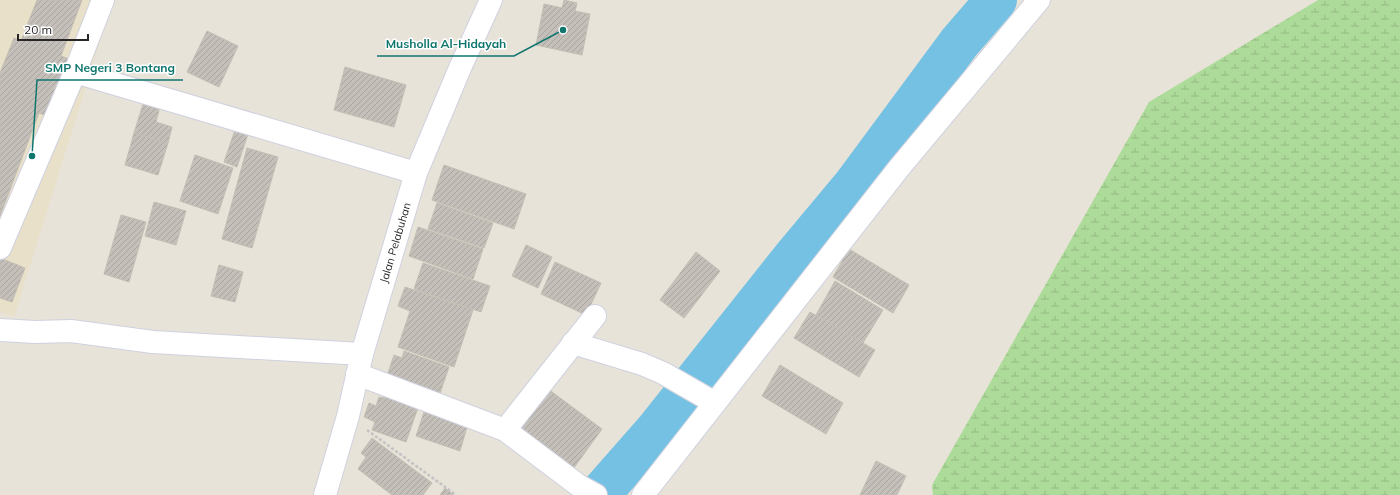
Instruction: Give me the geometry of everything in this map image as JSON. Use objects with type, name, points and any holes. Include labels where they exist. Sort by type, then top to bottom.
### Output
[{"type":"street","points":[[0,248],[75,72],[103,0]]},
{"type":"street","name":"Jalan Pelabuhan","points":[[325,495],[348,416],[359,364],[416,173],[460,68],[491,0]]},
{"type":"street","points":[[643,495],[706,397],[1039,0]]},
{"type":"street","points":[[75,72],[416,173]]},
{"type":"street","points":[[505,430],[595,316]]},
{"type":"street","points":[[0,330],[35,332],[72,331],[153,342],[359,364],[505,430],[587,490]]},
{"type":"street","points":[[573,343],[663,372],[706,397]]},
{"type":"path","points":[[348,416],[456,495]]},
{"type":"shaded area","points":[[0,0],[113,0],[14,317],[0,312]]},
{"type":"green space","points":[[1318,0],[1400,0],[1400,495],[933,495],[932,485],[1149,102]]},
{"type":"building","points":[[37,0],[82,0],[61,56],[69,59],[47,116],[39,113],[0,216],[0,73],[14,38],[21,41]]},
{"type":"building","points":[[564,0],[577,3],[575,11],[590,14],[582,55],[536,45],[544,4],[562,8]]},
{"type":"building","points":[[207,31],[238,46],[219,87],[187,72]]},
{"type":"building","points":[[345,67],[406,85],[394,127],[334,110]]},
{"type":"building","points":[[144,101],[160,106],[156,122],[172,127],[168,143],[134,133]]},
{"type":"building","points":[[235,130],[248,134],[237,167],[224,162]]},
{"type":"building","points":[[134,133],[168,143],[158,175],[125,165]]},
{"type":"building","points":[[247,148],[278,157],[252,248],[222,239]]},
{"type":"building","points":[[195,155],[233,168],[218,214],[180,201]]},
{"type":"building","points":[[444,165],[526,194],[514,229],[432,200]]},
{"type":"building","points":[[154,202],[186,211],[176,245],[145,236]]},
{"type":"building","points":[[437,203],[493,223],[484,248],[428,229]]},
{"type":"building","points":[[121,215],[146,222],[129,282],[104,274]]},
{"type":"building","points":[[418,227],[483,249],[473,279],[409,256]]},
{"type":"building","points":[[526,245],[552,257],[538,288],[512,276]]},
{"type":"building","points":[[849,249],[909,285],[893,313],[833,277]]},
{"type":"building","points":[[696,252],[720,271],[684,318],[660,300]]},
{"type":"building","points":[[0,258],[25,268],[12,302],[0,298]]},
{"type":"building","points":[[555,262],[601,283],[586,315],[541,294]]},
{"type":"building","points":[[423,263],[490,286],[481,312],[414,289]]},
{"type":"building","points":[[219,265],[243,272],[235,302],[211,296]]},
{"type":"building","points":[[835,281],[883,310],[863,343],[816,315]]},
{"type":"building","points":[[405,287],[473,310],[454,367],[398,347],[410,311],[398,306]]},
{"type":"building","points":[[810,312],[875,350],[859,377],[794,338]]},
{"type":"building","points":[[404,351],[449,367],[438,399],[393,383],[395,376],[388,373],[394,355],[402,358]]},
{"type":"building","points":[[780,365],[843,403],[826,434],[762,396]]},
{"type":"building","points":[[548,389],[602,429],[573,469],[519,428]]},
{"type":"building","points":[[386,390],[420,402],[406,442],[372,430],[375,422],[364,417],[369,403],[376,406],[379,397],[383,398]]},
{"type":"building","points":[[426,406],[469,420],[460,451],[416,436]]},
{"type":"building","points":[[372,438],[432,483],[423,495],[392,495],[358,469],[366,457],[361,453]]},
{"type":"building","points":[[876,461],[906,476],[897,495],[860,495]]},
{"type":"building","points":[[445,488],[454,495],[440,495]]},
{"type":"waterway","points":[[599,495],[657,429],[793,258],[854,185],[959,43],[996,0]]},
{"type":"place","name":"Musholla Al-Hidayah","points":[[563,30]]},
{"type":"place","name":"SMP Negeri 3 Bontang","points":[[32,156]]}]
